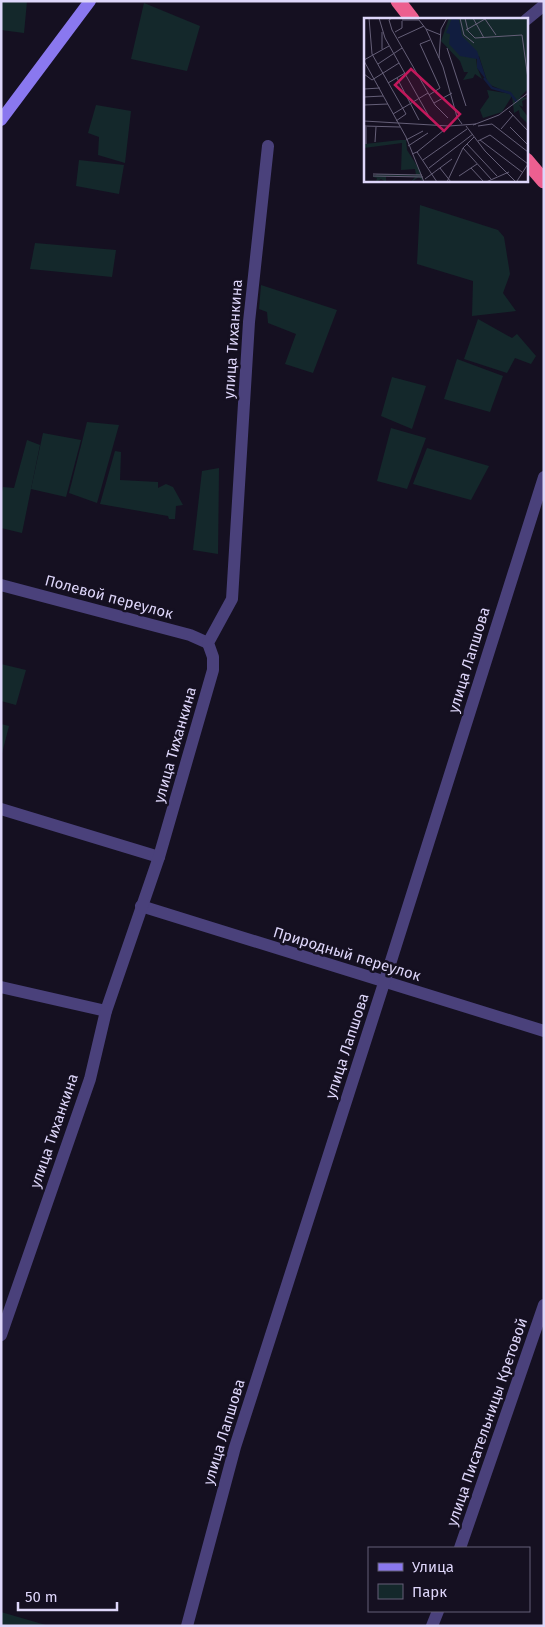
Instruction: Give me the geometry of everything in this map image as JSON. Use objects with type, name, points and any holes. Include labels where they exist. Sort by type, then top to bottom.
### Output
[{"type":"highway","points":[[398,1],[411,18]]},
{"type":"highway","points":[[528,162],[544,181]]},
{"type":"street","points":[[1,120],[90,1]]},
{"type":"street","points":[[528,18],[544,5]]},
{"type":"street","name":"улица Тиханкина","points":[[1,1335],[90,1079],[106,1011],[159,857],[214,670],[213,657],[208,644],[232,599],[249,322],[268,146]]},
{"type":"street","name":"улица Лапшова","points":[[187,1626],[235,1447],[544,477]]},
{"type":"street","name":"Полевой переулок","points":[[1,585],[190,635],[208,644]]},
{"type":"street","points":[[1,809],[159,857]]},
{"type":"street","name":"Природный переулок","points":[[142,906],[384,983],[544,1031]]},
{"type":"street","points":[[1,986],[106,1011]]},
{"type":"street","name":"улица Писательницы Кретовой","points":[[460,1547],[544,1305]]},
{"type":"street","points":[[432,1626],[438,1612]]},
{"type":"green space","points":[[1,1],[27,1],[24,33],[1,30]]},
{"type":"green space","points":[[144,3],[200,26],[187,71],[131,59]]},
{"type":"green space","points":[[96,105],[131,111],[125,163],[98,155],[99,137],[88,133]]},
{"type":"green space","points":[[79,160],[124,165],[119,194],[76,186]]},
{"type":"green space","points":[[420,205],[498,230],[504,237],[510,274],[503,293],[516,311],[472,316],[473,281],[417,264]]},
{"type":"green space","points":[[35,243],[116,250],[112,277],[30,269]]},
{"type":"green space","points":[[261,285],[337,310],[313,373],[285,364],[296,334],[268,323],[267,312],[259,309]]},
{"type":"green space","points":[[478,319],[512,338],[517,334],[536,356],[531,364],[515,358],[507,373],[464,359]]},
{"type":"green space","points":[[457,359],[503,376],[490,412],[444,399]]},
{"type":"green space","points":[[392,377],[426,386],[412,429],[381,416]]},
{"type":"green space","points":[[87,422],[119,425],[97,503],[69,493]]},
{"type":"green space","points":[[391,428],[426,438],[407,489],[377,481]]},
{"type":"green space","points":[[43,433],[81,440],[66,497],[31,489]]},
{"type":"green space","points":[[27,440],[40,445],[22,533],[1,528],[1,496],[3,487],[14,488]]},
{"type":"green space","points":[[427,448],[489,466],[471,500],[413,484]]},
{"type":"green space","points":[[115,451],[121,452],[120,480],[158,482],[158,488],[166,484],[173,487],[183,505],[176,506],[175,519],[169,519],[168,516],[100,504]]},
{"type":"green space","points":[[219,468],[218,554],[193,550],[202,471]]},
{"type":"green space","points":[[1,664],[26,670],[16,705],[1,701]]},
{"type":"green space","points":[[1,724],[9,726],[1,757]]},
{"type":"green space","points":[[1,1612],[49,1626],[1,1626]]}]
